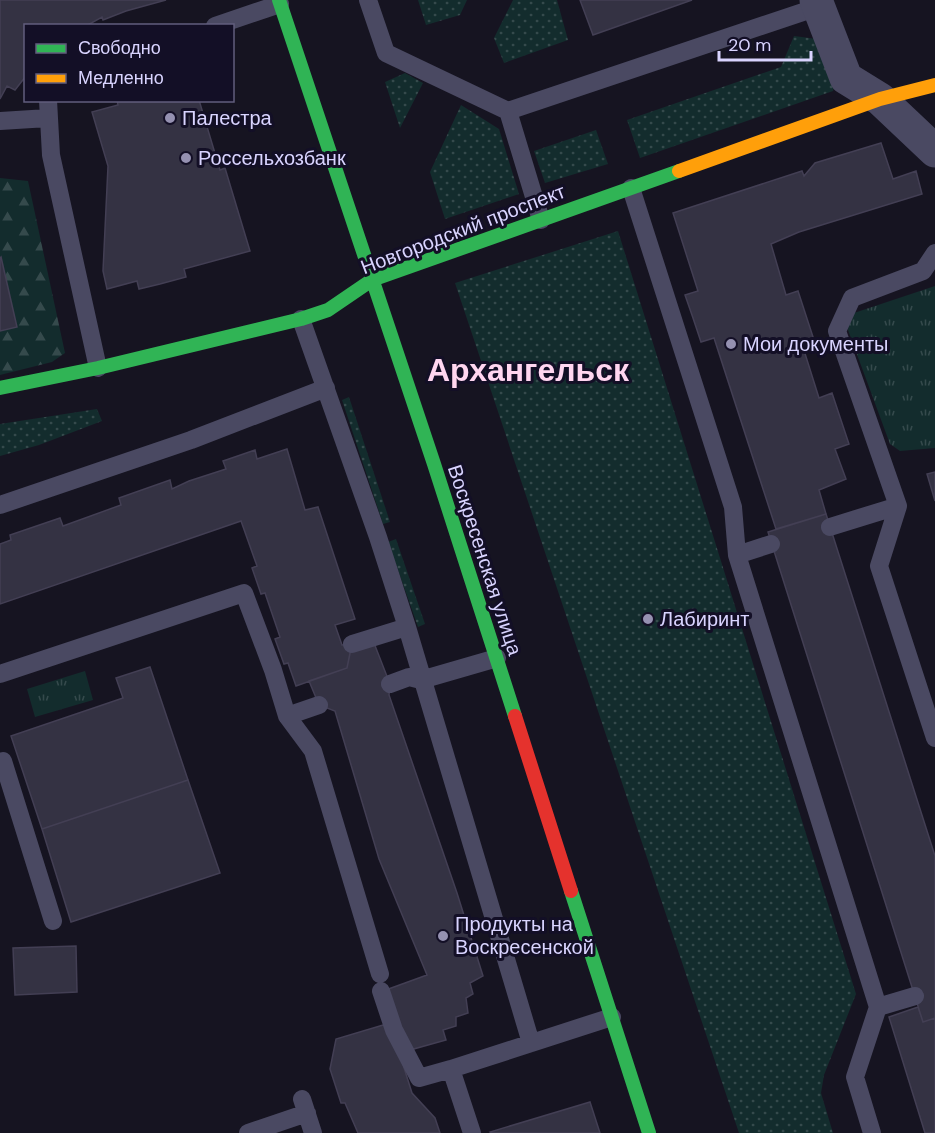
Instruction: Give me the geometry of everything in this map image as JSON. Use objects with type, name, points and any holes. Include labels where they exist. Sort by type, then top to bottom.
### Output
[{"type":"main road","name":"Воскресенская улица","points":[[280,2],[497,658],[649,1133]]},
{"type":"main road","name":"Новгородский проспект","points":[[0,388],[98,368],[301,319],[328,310],[372,280],[880,99],[935,85]]},
{"type":"street","points":[[817,3],[846,78],[880,99],[935,151]]},
{"type":"lane","points":[[368,0],[386,53],[508,111],[817,3]]},
{"type":"lane","points":[[221,24],[280,2]]},
{"type":"lane","points":[[0,121],[48,109],[51,155],[98,368]]},
{"type":"lane","points":[[508,111],[541,220]]},
{"type":"lane","points":[[631,188],[733,507],[737,555],[878,1007],[855,1077],[872,1133]]},
{"type":"lane","points":[[935,253],[923,271],[852,298],[837,331],[898,506],[879,566],[935,738]]},
{"type":"lane","points":[[301,319],[407,627],[531,1043]]},
{"type":"lane","points":[[0,505],[191,440],[326,388]]},
{"type":"lane","points":[[830,527],[898,506]]},
{"type":"lane","points":[[737,555],[771,544]]},
{"type":"lane","points":[[0,675],[244,593],[281,668],[287,716],[313,751],[394,1030],[419,1078],[612,1017]]},
{"type":"lane","points":[[352,644],[407,627]]},
{"type":"lane","points":[[390,684],[409,677],[421,680],[497,658]]},
{"type":"lane","points":[[287,716],[319,705]]},
{"type":"lane","points":[[1,758],[53,921]]},
{"type":"lane","points":[[878,1007],[915,996]]},
{"type":"lane","points":[[451,1069],[472,1133]]},
{"type":"lane","points":[[248,1133],[305,1106],[313,1133]]},
{"type":"green space","points":[[418,0],[467,0],[460,15],[426,25]]},
{"type":"green space","points":[[513,0],[557,0],[568,40],[504,63],[494,38]]},
{"type":"green space","points":[[794,36],[817,39],[836,79],[833,91],[640,158],[627,120],[781,67]]},
{"type":"green space","points":[[405,73],[423,83],[400,128],[385,82]]},
{"type":"green space","points":[[461,105],[499,129],[519,194],[445,219],[430,172]]},
{"type":"green space","points":[[596,130],[608,164],[545,183],[534,151]]},
{"type":"green space","points":[[0,178],[28,181],[65,353],[52,362],[0,375]]},
{"type":"green space","points":[[618,231],[856,994],[824,1075],[821,1093],[833,1133],[739,1133],[455,283]]},
{"type":"green space","points":[[935,286],[935,448],[900,451],[890,444],[848,330],[849,322],[854,313]]},
{"type":"green space","points":[[349,397],[390,522],[383,524],[342,400]]},
{"type":"green space","points":[[97,409],[102,421],[39,445],[0,456],[0,424]]},
{"type":"green space","points":[[396,539],[425,624],[418,627],[388,542]]},
{"type":"green space","points":[[85,671],[93,700],[35,717],[27,689]]},
{"type":"building","points":[[0,0],[166,0],[103,20],[102,17],[90,24],[24,24],[24,79],[15,90],[7,86],[0,99]]},
{"type":"building","points":[[580,0],[692,0],[593,35]]},
{"type":"building","points":[[117,102],[200,102],[220,170],[225,168],[250,251],[184,269],[186,277],[160,284],[139,289],[137,281],[107,289],[103,271],[108,166],[92,112],[118,105]]},
{"type":"building","points":[[881,143],[893,179],[916,171],[922,194],[799,232],[771,244],[786,295],[798,291],[814,340],[802,344],[819,398],[832,393],[849,444],[835,449],[846,479],[819,490],[826,514],[776,529],[714,338],[701,342],[685,295],[698,291],[673,213],[802,171],[804,176],[815,163]]},
{"type":"building","points":[[0,258],[17,327],[0,331]]},
{"type":"building","points":[[287,449],[305,510],[318,507],[355,619],[335,625],[342,645],[352,644],[347,668],[296,686],[288,663],[284,664],[275,639],[280,637],[265,593],[261,594],[252,568],[257,566],[241,521],[0,604],[0,544],[11,540],[10,535],[60,518],[63,526],[121,505],[119,498],[170,480],[172,489],[226,469],[223,461],[255,450],[257,459]]},
{"type":"building","points":[[935,472],[935,501],[927,474]]},
{"type":"building","points":[[826,514],[935,856],[935,1018],[923,1022],[768,532]]},
{"type":"building","points":[[374,643],[390,684],[389,695],[483,976],[470,983],[473,994],[466,998],[468,1013],[456,1017],[456,1026],[443,1030],[446,1040],[410,1050],[383,991],[427,975],[379,859],[335,711],[319,705],[309,681],[347,668],[351,648]]},
{"type":"building","points":[[150,667],[188,780],[42,829],[11,736],[123,698],[116,678]]},
{"type":"building","points":[[188,780],[220,873],[71,922],[42,829]]},
{"type":"building","points":[[76,946],[77,992],[15,995],[13,948]]},
{"type":"building","points":[[918,1007],[923,1022],[935,1018],[935,1133],[925,1133],[889,1017]]},
{"type":"building","points":[[390,1023],[412,1093],[435,1118],[440,1133],[358,1133],[345,1103],[341,1103],[330,1069],[336,1039]]},
{"type":"building","points":[[590,1102],[600,1133],[490,1132]]},
{"type":"traffic: fast","points":[[279,0],[434,464],[515,716]]},
{"type":"traffic: fast","points":[[0,388],[98,368],[301,319],[328,310],[372,280],[679,171]]},
{"type":"traffic: fast","points":[[571,891],[649,1133]]},
{"type":"traffic: slow","points":[[679,171],[880,99],[935,85]]},
{"type":"traffic: jam","points":[[515,716],[571,891]]},
{"type":"place","name":"Палестра","points":[[170,118]]},
{"type":"place","name":"Россельхозбанк","points":[[186,158]]},
{"type":"place","name":"Мои документы","points":[[731,344]]},
{"type":"place","name":"Лабиринт","points":[[648,619]]},
{"type":"place","name":"Продукты на Воскресенской","points":[[443,936]]},
{"type":"district","name":"Архангельск","points":[[528,370]]}]
